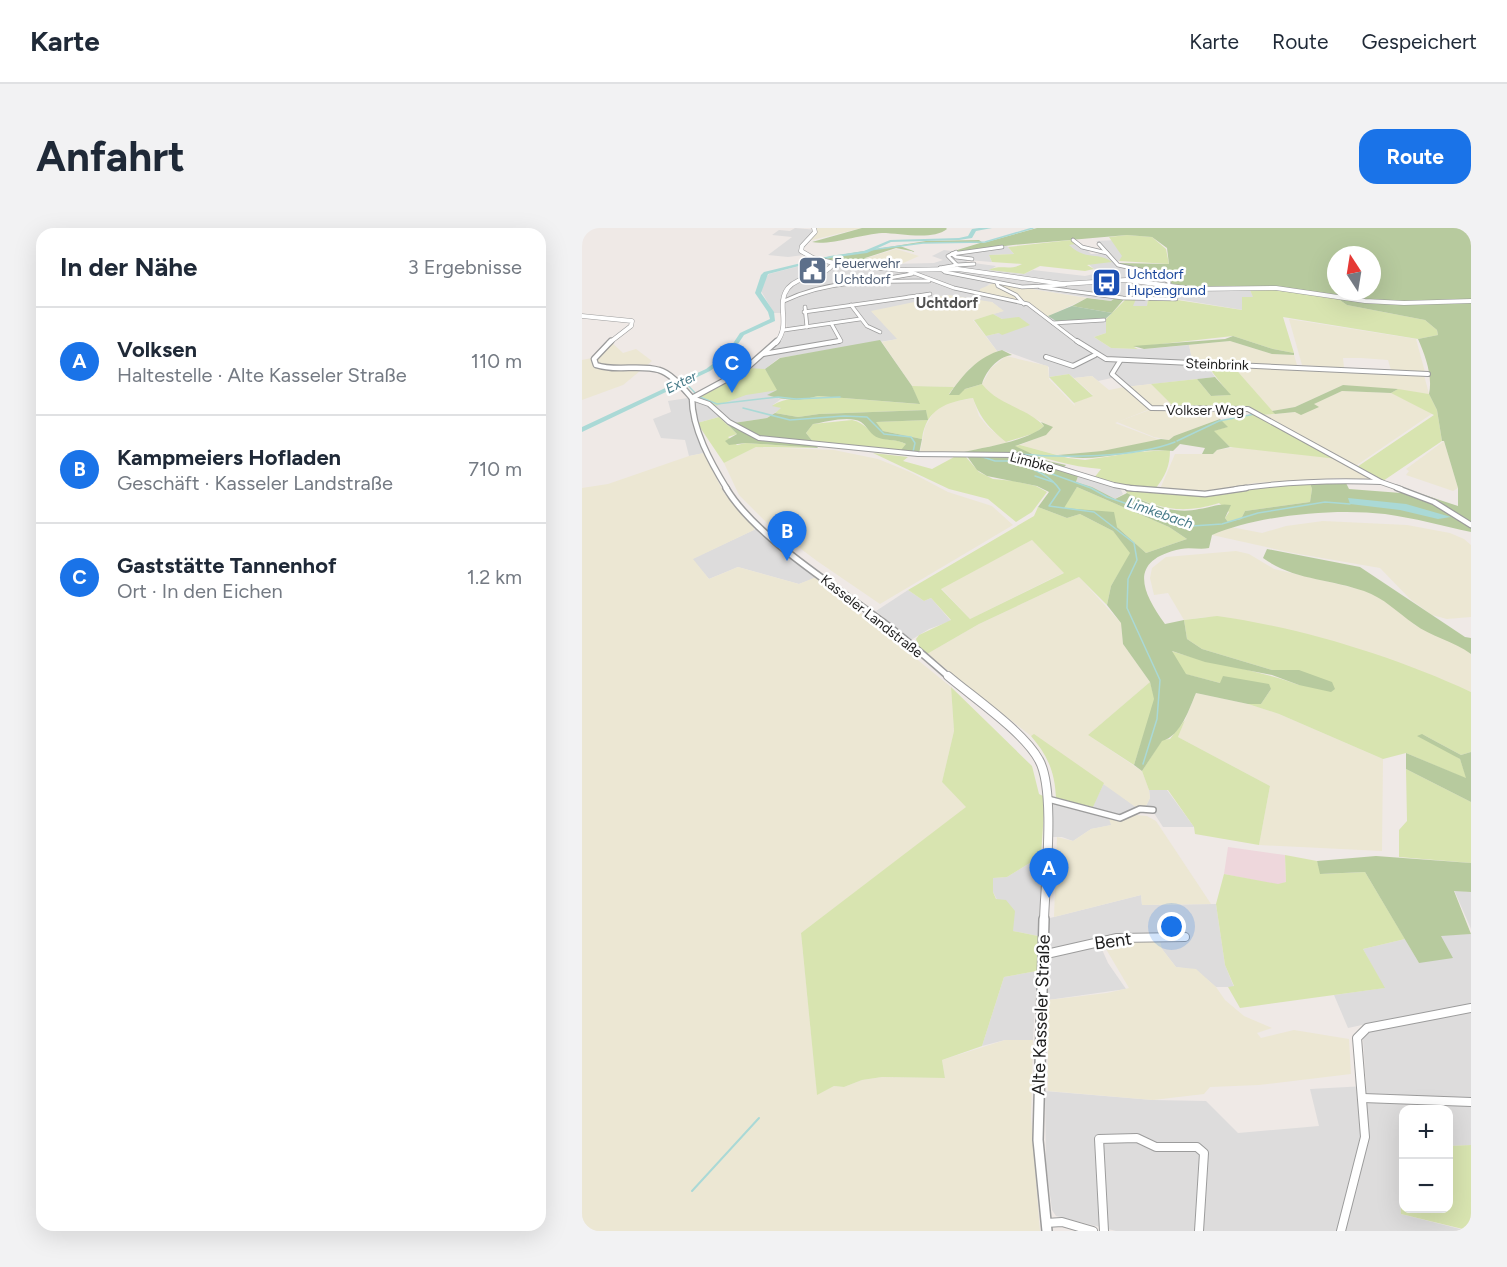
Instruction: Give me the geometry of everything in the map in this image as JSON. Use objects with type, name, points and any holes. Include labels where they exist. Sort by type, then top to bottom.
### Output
[{"type":"street","points":[[814,228],[815,232],[801,248],[805,254],[823,261],[906,270],[940,268],[989,272],[1071,284]]},
{"type":"street","points":[[1073,240],[1082,247],[1107,253]]},
{"type":"street","points":[[1099,244],[1118,265],[1158,275],[1169,282],[1169,286]]},
{"type":"street","points":[[952,254],[1002,247]]},
{"type":"street","points":[[957,264],[948,256],[959,252]]},
{"type":"street","points":[[952,254],[956,257],[972,259]]},
{"type":"street","points":[[582,316],[626,319],[633,322],[600,351],[594,359],[596,365],[608,368],[660,370],[678,383],[692,398],[722,385],[776,343],[784,330],[782,307],[786,291],[790,286],[830,270],[834,263]]},
{"type":"street","points":[[940,268],[957,264],[974,264]]},
{"type":"street","points":[[940,268],[997,283],[1127,298],[1176,299]]},
{"type":"street","name":"Steinbrink","points":[[906,270],[963,291],[1024,304]]},
{"type":"street","points":[[784,301],[805,291],[914,273]]},
{"type":"street","points":[[872,281],[934,280]]},
{"type":"street","points":[[1040,287],[1126,280],[1200,290],[1275,288],[1365,301],[1404,303],[1471,301]]},
{"type":"street","name":"Steinbrink","points":[[997,283],[998,286],[1014,294],[1024,304],[1053,322],[1095,355],[1120,361],[1428,374]]},
{"type":"street","points":[[807,327],[804,310],[930,294]]},
{"type":"street","points":[[851,305],[860,319],[874,332],[880,332]]},
{"type":"street","points":[[784,330],[860,319]]},
{"type":"street","points":[[1053,322],[1104,320]]},
{"type":"street","points":[[763,354],[841,341],[831,323]]},
{"type":"street","points":[[1046,357],[1073,366],[1095,355]]},
{"type":"street","name":"Volkser Weg","points":[[1120,361],[1112,374],[1150,408],[1248,409],[1381,482]]},
{"type":"street","name":"Limbke","points":[[692,398],[709,404],[735,425],[760,438],[918,454],[1017,455],[1114,485],[1139,490],[1197,495],[1265,484],[1339,480],[1381,482]]},
{"type":"street","name":"Kasseler Landstraße","points":[[692,398],[692,412],[701,441],[717,473],[740,505],[783,547],[885,623],[1033,749],[1048,778],[1048,799]]},
{"type":"street","points":[[1381,482],[1434,502],[1471,525]]},
{"type":"street","points":[[1048,799],[1120,818],[1140,809],[1153,810]]},
{"type":"street","name":"Alte Kasseler Straße","points":[[1046,1227],[1038,1140],[1048,799]]},
{"type":"street","name":"Bent","points":[[1042,955],[1117,938],[1185,937]]},
{"type":"street","points":[[1341,1231],[1365,1137],[1358,1038],[1361,1032],[1367,1028],[1471,1008]]},
{"type":"street","points":[[1363,1098],[1471,1102]]},
{"type":"street","points":[[1104,1231],[1099,1139],[1137,1138],[1156,1147],[1197,1148],[1204,1153],[1199,1231]]},
{"type":"street","points":[[1046,1227],[1062,1222],[1093,1231]]},
{"type":"shaded area","points":[[795,228],[817,230],[813,237],[802,244],[804,255],[788,257],[768,255],[792,237],[772,235],[779,230],[790,231]]},
{"type":"shaded area","points":[[816,228],[862,228],[808,241],[817,233]]},
{"type":"shaded area","points":[[1115,240],[1124,255],[1119,261],[1114,262],[1153,273],[1175,284],[1250,290],[1254,298],[1242,297],[1243,310],[1176,299],[1148,299],[1147,306],[1132,306],[1135,300],[1116,298],[1111,301],[994,283],[987,285],[1029,304],[1047,317],[1072,306],[1112,313],[1106,319],[1106,333],[1094,337],[1111,348],[1144,349],[1189,345],[1193,364],[1206,364],[1215,377],[1125,387],[1116,377],[1098,381],[1092,376],[1074,378],[1069,374],[1049,377],[1049,367],[1002,350],[997,351],[986,336],[999,333],[1002,319],[993,314],[1003,311],[992,302],[872,312],[898,339],[779,358],[765,369],[778,390],[768,395],[781,399],[773,405],[782,408],[767,418],[727,424],[719,417],[693,424],[704,453],[689,456],[685,440],[661,438],[653,419],[671,412],[668,401],[701,396],[725,384],[768,353],[782,338],[787,329],[785,313],[774,313],[761,291],[762,283],[769,274],[819,261],[870,259],[891,264],[934,263],[943,260],[932,256],[944,250],[959,252],[1007,246],[1014,254],[989,255],[992,262],[968,260],[966,262],[996,266],[990,270],[1024,274],[1033,270],[1085,276],[1103,272],[1094,269],[1066,244],[1081,243],[1091,254],[1110,253],[1096,241]]},
{"type":"shaded area","points":[[896,249],[919,256],[901,264],[867,258]]},
{"type":"shaded area","points":[[994,283],[1000,288],[998,285],[1001,284],[1087,298],[1047,317],[1014,293],[1022,301],[979,293],[980,289]]},
{"type":"shaded area","points":[[948,295],[992,302],[1004,311],[973,320],[997,351],[970,368],[954,387],[912,386],[882,342],[897,339],[871,311]]},
{"type":"shaded area","points":[[1289,319],[1416,339],[1425,372],[1391,370],[1388,360],[1361,358],[1343,358],[1344,368],[1302,365]]},
{"type":"shaded area","points":[[1230,341],[1272,354],[1294,355],[1297,365],[1295,366],[1424,375],[1429,394],[1343,385],[1295,407],[1272,411],[1232,365],[1193,363],[1189,345]]},
{"type":"shaded area","points":[[611,342],[623,353],[636,349],[652,361],[623,385],[582,400],[582,360],[597,357]]},
{"type":"shaded area","points":[[1006,356],[1048,366],[1049,379],[1075,406],[1074,403],[1093,395],[1074,378],[1092,376],[1109,390],[1124,387],[1150,409],[1115,423],[1160,440],[1102,451],[1058,455],[1020,445],[1045,435],[1052,427],[1008,405],[987,391],[982,384],[991,368]]},
{"type":"shaded area","points":[[1151,384],[1176,409],[1152,408],[1125,387]]},
{"type":"shaded area","points":[[1342,391],[1391,393],[1433,413],[1354,467],[1374,480],[1339,478],[1255,483],[1205,493],[1160,489],[1175,454],[1213,454],[1217,450],[1235,447],[1340,458],[1264,415],[1318,407],[1313,404]]},
{"type":"shaded area","points":[[973,398],[979,416],[1007,443],[964,452],[920,452],[925,427],[935,410],[948,403]]},
{"type":"shaded area","points":[[1152,409],[1212,409],[1220,419],[1169,440],[1154,437],[1117,422]]},
{"type":"shaded area","points":[[1444,441],[1458,488],[1453,491],[1406,475],[1409,471],[1406,469]]},
{"type":"shaded area","points":[[756,447],[834,450],[878,459],[910,472],[948,492],[992,506],[1013,525],[880,604],[768,524],[739,495],[724,463]]},
{"type":"shaded area","points":[[704,453],[724,493],[754,527],[754,530],[693,559],[709,579],[738,567],[799,584],[816,577],[951,687],[954,731],[942,782],[967,807],[801,933],[817,1094],[834,1086],[844,1087],[862,1080],[882,1077],[945,1078],[942,1060],[1005,1040],[1033,1040],[1031,1117],[1040,1231],[582,1231],[582,488],[608,484]]},
{"type":"shaded area","points":[[1078,476],[1120,488],[1123,494],[1115,499],[1107,496],[1092,487],[1076,482]]},
{"type":"shaded area","points":[[1323,521],[1407,525],[1450,533],[1464,539],[1471,545],[1471,617],[1447,619],[1432,615],[1411,600],[1380,568],[1293,553],[1212,535],[1231,527],[1262,533],[1286,526]]},
{"type":"shaded area","points":[[758,528],[818,577],[799,584],[738,567],[709,579],[692,559]]},
{"type":"shaded area","points":[[1032,540],[1065,572],[970,619],[941,588]]},
{"type":"shaded area","points":[[1236,551],[1249,554],[1274,569],[1363,590],[1381,598],[1415,625],[1461,646],[1471,654],[1471,692],[1418,670],[1310,636],[1206,617],[1184,620],[1168,593],[1154,595],[1150,578],[1152,568],[1166,557]]},
{"type":"shaded area","points":[[1079,577],[1121,623],[1123,644],[1150,682],[1088,735],[1142,771],[1150,798],[1146,806],[1137,808],[1034,735],[1031,736],[927,654],[979,624]]},
{"type":"shaded area","points":[[908,590],[924,601],[931,598],[951,621],[929,629],[911,640],[876,611]]},
{"type":"shaded area","points":[[1196,693],[1248,704],[1279,714],[1383,759],[1382,851],[1259,845],[1270,786],[1178,737]]},
{"type":"shaded area","points":[[1104,783],[1137,808],[1146,806],[1150,798],[1149,790],[1167,790],[1194,827],[1163,827],[1154,813],[1139,811],[1121,820],[1109,817],[1112,825],[1091,829],[1073,841],[1062,837],[1051,837],[1051,803],[1091,810]]},
{"type":"shaded area","points":[[1136,815],[1147,816],[1156,821],[1211,904],[1142,905],[1141,895],[1054,917],[1057,837],[1073,841],[1091,829],[1111,825],[1108,816],[1121,820]]},
{"type":"shaded area","points":[[1228,847],[1285,855],[1286,882],[1278,885],[1224,874]]},
{"type":"shaded area","points":[[1043,856],[1038,936],[1013,931],[993,892],[993,878],[1007,877]]},
{"type":"shaded area","points":[[1454,890],[1471,892],[1471,929]]},
{"type":"shaded area","points":[[1141,895],[1142,905],[1216,904],[1225,965],[1234,987],[1216,987],[1196,970],[1176,967],[1162,949],[1118,940],[1100,945],[1108,963],[1126,989],[1048,1000],[1050,918]]},
{"type":"shaded area","points":[[1471,934],[1471,1145],[1453,1146],[1453,1105],[1399,1105],[1399,1213],[1468,1231],[1116,1231],[1056,1216],[1052,1210],[1046,1164],[1045,1091],[1153,1100],[1206,1101],[1238,1133],[1319,1126],[1310,1089],[1366,1086],[1362,1025],[1348,1028],[1334,995],[1384,988],[1363,949],[1405,939],[1419,963],[1441,935]]},
{"type":"shaded area","points":[[1118,940],[1160,941],[1162,949],[1176,967],[1196,969],[1216,987],[1225,1000],[1244,1016],[1272,1028],[1257,1033],[1261,1038],[1294,1030],[1349,1039],[1351,1074],[1259,1085],[1210,1087],[1204,1094],[1153,1100],[1048,1091],[1048,1000],[1129,988],[1106,949],[1105,943]]},
{"type":"shaded area","points":[[1037,971],[1033,1040],[1005,1040],[982,1046],[1004,977]]},
{"type":"green space","points":[[862,228],[947,229],[941,233],[925,236],[882,233],[827,242],[812,242]]},
{"type":"green space","points":[[1037,228],[1471,228],[1471,532],[1418,520],[1365,512],[1297,515],[1252,522],[1231,528],[1212,535],[1209,548],[1184,548],[1164,554],[1146,569],[1144,578],[1146,589],[1165,624],[1184,620],[1187,639],[1202,649],[1272,670],[1299,670],[1332,682],[1335,689],[1331,692],[1299,685],[1272,675],[1205,662],[1172,651],[1186,674],[1220,683],[1223,676],[1269,684],[1271,689],[1261,704],[1248,704],[1196,693],[1179,728],[1169,738],[1162,741],[1142,771],[1134,765],[1154,699],[1150,682],[1123,644],[1121,623],[1107,605],[1111,586],[1130,553],[1113,531],[1080,514],[1067,518],[1038,507],[1049,492],[1037,486],[987,476],[977,470],[964,452],[1028,436],[1044,426],[1041,422],[1053,427],[1046,435],[1015,446],[1048,461],[1066,465],[1061,470],[1078,476],[1076,482],[1092,487],[1115,499],[1127,493],[1153,504],[1181,511],[1231,505],[1225,518],[1228,522],[1241,519],[1245,511],[1310,502],[1312,489],[1310,483],[1345,481],[1349,489],[1401,493],[1385,485],[1388,483],[1458,506],[1458,488],[1444,441],[1442,441],[1437,410],[1429,394],[1429,373],[1418,339],[1438,335],[1437,330],[1425,320],[1347,305],[1340,300],[1381,300],[1381,246],[1327,246],[1327,297],[1265,289],[1197,289],[1176,286],[1158,275],[1117,263],[1169,264],[1167,248],[1152,237],[1127,235],[959,252],[954,251],[980,243],[921,243],[900,246],[916,252],[896,248],[865,258],[897,265],[859,265],[821,258],[926,241],[979,240],[983,243]],"holes":[[[1077,487],[1169,527],[1187,539],[1146,553],[1117,527],[1114,512],[1064,508]]]},
{"type":"green space","points":[[1127,235],[1152,237],[1166,249],[1169,264],[1119,261],[1122,256],[1109,237]]},
{"type":"green space","points":[[1071,240],[1076,244],[1069,245],[1076,250],[1112,262],[1087,265],[1094,269],[1085,271],[1040,266],[1024,274],[989,270],[1022,264],[992,262],[989,255],[1014,254],[1008,247]]},
{"type":"green space","points":[[1265,289],[1327,297],[1327,300],[1340,300],[1347,305],[1425,320],[1437,330],[1438,335],[1418,339],[1283,317],[1294,353],[1233,336],[1134,347],[1138,349],[1111,348],[1094,337],[1106,333],[1106,319],[1126,299],[1136,299],[1133,306],[1147,306],[1148,299],[1171,299],[1242,310],[1242,297],[1253,297],[1250,290]]},
{"type":"green space","points":[[1087,298],[1111,301],[1115,298],[1125,298],[1112,313],[1072,306]]},
{"type":"green space","points":[[1072,306],[1112,313],[1105,319],[1056,321],[1048,316]]},
{"type":"green space","points":[[993,314],[1002,319],[1019,317],[1030,325],[1002,335],[999,333],[986,336],[974,320]]},
{"type":"green space","points":[[1233,336],[1294,353],[1294,355],[1272,354],[1230,341],[1144,349],[1133,346],[1225,339]]},
{"type":"green space","points":[[880,340],[912,386],[920,404],[818,396],[787,399],[767,395],[777,390],[765,369],[780,358]]},
{"type":"green space","points":[[1002,350],[1012,355],[993,365],[982,384],[965,389],[959,395],[949,395],[972,367]]},
{"type":"green space","points":[[1206,364],[1232,365],[1275,414],[1261,415],[1249,409],[1177,410],[1151,384],[1197,379],[1211,396],[1230,395]]},
{"type":"green space","points":[[748,368],[765,369],[778,390],[746,395],[716,406],[701,396],[725,384]]},
{"type":"green space","points":[[1069,374],[1093,396],[1074,403],[1049,377]]},
{"type":"green space","points":[[1215,377],[1231,395],[1211,396],[1197,379]]},
{"type":"green space","points":[[982,384],[996,397],[1044,426],[1035,433],[1006,442],[986,422],[973,398],[954,402],[939,409],[928,420],[922,439],[883,431],[875,422],[927,420],[926,410],[819,414],[798,417],[775,413],[781,408],[772,406],[788,399],[818,396],[919,404],[912,386],[954,387],[949,394]]},
{"type":"green space","points":[[1343,385],[1398,389],[1391,393],[1342,391],[1314,404],[1319,407],[1301,415],[1295,412],[1275,414],[1272,411],[1295,407]]},
{"type":"green space","points":[[1398,389],[1429,394],[1437,410],[1442,441],[1383,481],[1357,467],[1434,415],[1391,393]]},
{"type":"green space","points":[[926,410],[928,420],[876,422],[883,431],[922,439],[919,454],[901,450],[906,444],[876,437],[861,422],[850,419],[813,424],[806,433],[818,448],[746,443],[729,445],[725,441],[737,434],[727,424],[767,418],[775,413],[798,417],[819,414]]},
{"type":"green space","points":[[1256,414],[1338,459],[1230,447],[1213,431],[1227,427],[1219,421]]},
{"type":"green space","points":[[719,417],[737,434],[728,437],[737,445],[746,443],[818,448],[756,447],[724,463],[697,423]]},
{"type":"green space","points":[[1220,419],[1228,427],[1214,431],[1230,447],[1217,450],[1213,454],[1202,454],[1205,448],[1180,444],[1173,451],[1144,451],[1087,458],[1058,455],[1102,451],[1161,439],[1169,440]]},
{"type":"green space","points":[[852,420],[861,423],[878,436],[907,445],[901,450],[814,443],[806,433],[813,424]]},
{"type":"green space","points":[[1020,445],[1068,458],[1085,460],[1170,450],[1170,456],[1162,480],[1155,489],[1117,485],[1094,478],[1101,469],[1056,461],[1014,446]]},
{"type":"green space","points":[[873,453],[908,457],[903,461],[932,469],[956,456],[965,456],[979,472],[993,479],[1036,486],[1047,492],[1032,512],[1016,522],[988,499],[949,489]]},
{"type":"green space","points":[[1310,483],[1312,489],[1310,502],[1245,511],[1241,519],[1228,522],[1225,518],[1229,512],[1219,503],[1172,509],[1139,499],[1127,493],[1125,489],[1194,495]]},
{"type":"green space","points":[[1077,487],[1169,527],[1187,539],[1146,553],[1117,527],[1063,508]]},
{"type":"green space","points":[[1038,507],[1067,518],[1080,514],[1113,531],[1131,553],[1111,586],[1107,605],[1079,577],[979,624],[927,654],[919,647],[916,639],[919,635],[951,620],[931,598],[924,601],[908,590],[1034,516]],"holes":[[[1032,540],[1064,573],[970,619],[941,589]]]},
{"type":"green space","points":[[1267,549],[1360,567],[1465,637],[1471,638],[1471,654],[1421,628],[1371,594],[1299,575],[1275,565],[1263,558]]},
{"type":"green space","points":[[1217,616],[1282,628],[1347,645],[1379,655],[1471,692],[1471,752],[1461,755],[1422,734],[1460,759],[1467,779],[1406,753],[1383,759],[1279,714],[1248,704],[1261,704],[1271,689],[1220,683],[1185,674],[1171,651],[1299,685],[1299,670],[1272,670],[1202,649],[1187,639],[1184,620]]},
{"type":"green space","points":[[1150,682],[1155,700],[1134,765],[1088,735]]},
{"type":"green space","points":[[951,687],[1032,766],[1039,794],[1045,797],[1041,856],[1007,877],[993,878],[993,892],[996,899],[1006,900],[1015,911],[1013,931],[1038,936],[1037,971],[1004,977],[982,1046],[942,1060],[945,1078],[882,1077],[862,1080],[844,1087],[834,1086],[817,1095],[801,933],[966,807],[942,782],[954,731]]},
{"type":"green space","points":[[1185,720],[1178,737],[1270,786],[1259,845],[1195,834],[1194,827],[1168,790],[1149,790],[1142,771],[1162,740],[1170,739]]},
{"type":"green space","points":[[1034,734],[1104,783],[1093,807],[1056,799],[1052,772],[1042,750],[1031,736]]},
{"type":"green space","points":[[1422,734],[1461,755],[1471,752],[1471,802],[1406,769],[1406,753],[1466,778],[1460,759],[1417,736]]},
{"type":"green space","points":[[1406,769],[1471,802],[1471,863],[1399,857],[1399,830],[1407,821]]},
{"type":"green space","points":[[1285,855],[1317,861],[1321,874],[1365,872],[1405,939],[1363,949],[1385,988],[1240,1008],[1228,987],[1234,986],[1225,965],[1216,904],[1224,874],[1278,884],[1286,882]]},
{"type":"green space","points":[[1376,856],[1471,863],[1471,892],[1454,891],[1471,934],[1441,936],[1453,958],[1419,963],[1365,872],[1320,874],[1317,861]]},
{"type":"green space","points":[[1471,1145],[1471,1231],[1401,1214],[1453,1213],[1453,1146]]},
{"type":"water","points":[[1348,498],[1406,504],[1451,517],[1438,519],[1400,510],[1350,504]]},
{"type":"waterway","name":"Exter","points":[[582,430],[708,370],[728,355],[742,334],[773,320],[771,312],[758,293],[766,273],[830,257],[865,252],[890,241],[959,239],[970,237],[974,230],[990,228]]},
{"type":"waterway","name":"Exter","points":[[870,250],[923,243],[985,242],[1033,228]]},
{"type":"waterway","points":[[683,380],[696,394]]},
{"type":"waterway","name":"Limkebach","points":[[700,397],[717,404],[778,397],[796,399],[840,397]]},
{"type":"waterway","name":"Limkebach","points":[[743,408],[790,420],[844,416],[867,417],[884,434],[911,437],[915,443],[913,452]]},
{"type":"waterway","points":[[1177,441],[1219,421],[1255,414]]},
{"type":"waterway","points":[[1019,454],[1098,456],[1140,451],[1175,442]]},
{"type":"waterway","points":[[972,453],[1008,453]]},
{"type":"waterway","name":"Limkebach","points":[[980,456],[995,461],[1011,461]]},
{"type":"waterway","name":"Limkebach","points":[[1011,461],[1192,526],[1222,524],[1258,513],[1325,502],[1350,504]]},
{"type":"waterway","name":"Limkebach","points":[[1011,461],[1038,472],[1053,482]]},
{"type":"waterway","points":[[1035,476],[1053,482]]},
{"type":"waterway","points":[[1053,482],[1060,490],[1049,506],[1094,512],[1134,543],[1137,560],[1128,579],[1127,608],[1160,680],[1157,719],[1143,764]]},
{"type":"waterway","points":[[692,1191],[759,1118]]},
{"type":"place","name":"Feuerwehr Uchtdorf","points":[[813,271]]},
{"type":"place","name":"Uchtdorf Hupengrund","points":[[1106,282]]},
{"type":"place","name":"Gaststätte Tannenhof","points":[[732,393]]},
{"type":"place","name":"Kampmeiers Hofladen","points":[[787,561]]},
{"type":"place","name":"Volksen","points":[[1049,898]]},
{"type":"district","name":"Uchtdorf","points":[[947,303]]}]
